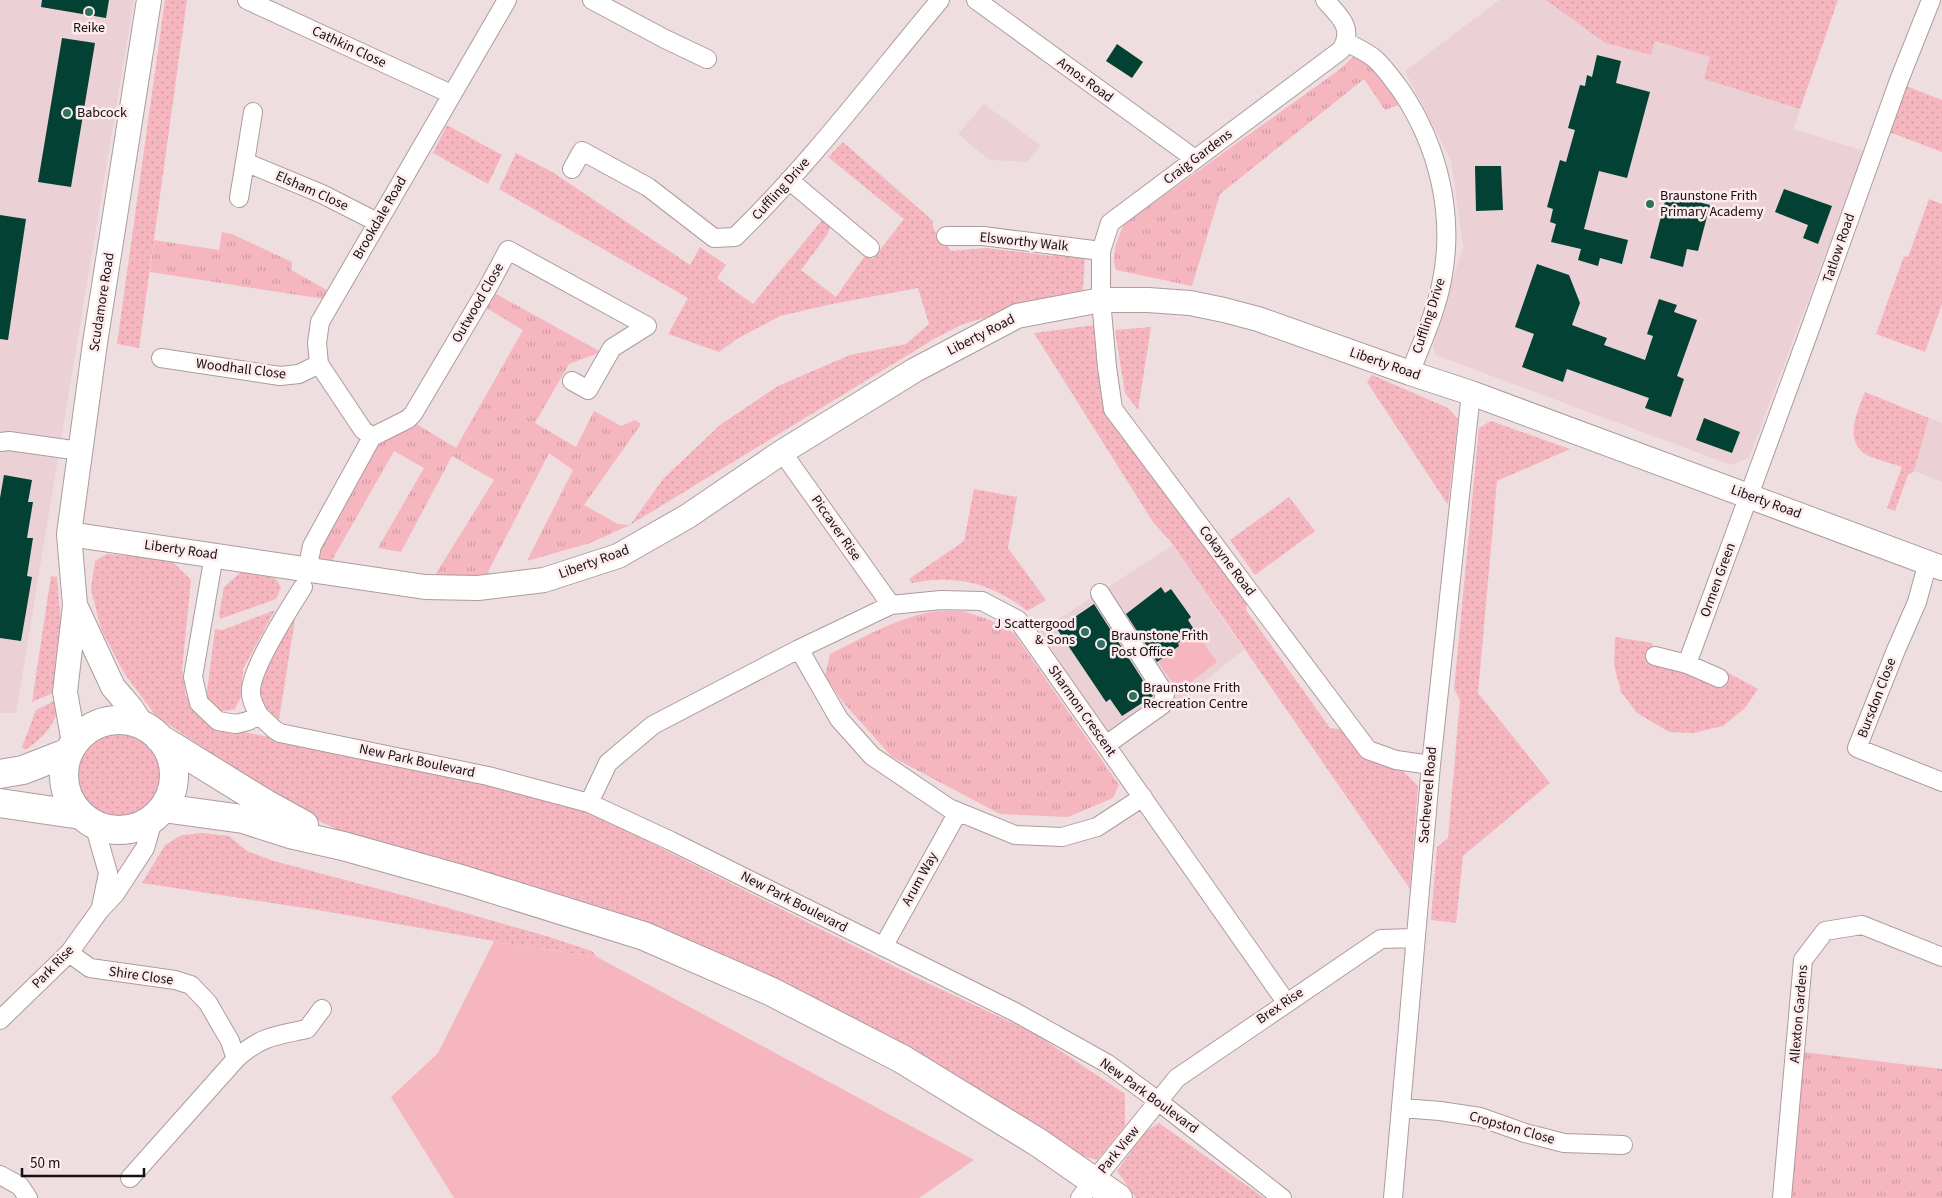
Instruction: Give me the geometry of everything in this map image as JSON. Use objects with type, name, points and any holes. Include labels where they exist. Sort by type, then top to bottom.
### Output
[{"type":"highway","points":[[88,820],[70,802],[65,786],[64,768],[72,748],[84,732],[98,724],[112,720],[128,721],[150,731],[266,804],[343,846]]},
{"type":"highway","points":[[0,803],[88,820],[109,830],[125,830],[141,826],[159,812],[171,794],[174,779],[168,750],[150,731]]},
{"type":"highway","points":[[0,774],[24,770],[72,748]]},
{"type":"highway","points":[[159,812],[243,819],[290,834],[343,846],[464,880],[644,936],[770,991],[902,1059],[1039,1144],[1087,1189],[1118,1198]]},
{"type":"street","name":"Scudamore Road","points":[[72,748],[65,692],[75,605],[69,534],[149,0]]},
{"type":"street","name":"Cathkin Close","points":[[247,0],[451,94]]},
{"type":"street","name":"Brookdale Road","points":[[319,364],[317,343],[320,322],[507,0]]},
{"type":"street","points":[[592,0],[707,58]]},
{"type":"street","name":"Cuffling Drive","points":[[572,169],[582,151],[648,187],[714,238],[736,237],[762,211],[824,141],[940,0]]},
{"type":"street","name":"Amos Road","points":[[976,0],[1195,160]]},
{"type":"street","points":[[1325,0],[1342,19],[1347,28],[1346,42]]},
{"type":"street","name":"Tatlow Road","points":[[1748,496],[1898,83],[1931,0]]},
{"type":"street","name":"Cuffling Drive","points":[[1346,42],[1376,60],[1406,99],[1423,128],[1434,154],[1441,182],[1446,232],[1442,279],[1437,303],[1410,373]]},
{"type":"street","name":"Craig Gardens","points":[[1101,300],[1101,251],[1110,223],[1335,56],[1346,42]]},
{"type":"street","points":[[239,198],[246,162],[252,112]]},
{"type":"street","name":"Elsham Close","points":[[246,162],[322,194],[377,222]]},
{"type":"street","points":[[789,180],[870,248]]},
{"type":"street","name":"Elsworthy Walk","points":[[946,236],[983,236],[1101,251]]},
{"type":"street","name":"Outwood Close","points":[[372,436],[408,419],[413,414],[508,250],[646,326],[612,348],[588,390],[572,381]]},
{"type":"street","name":"Liberty Road","points":[[69,534],[214,555],[305,578],[425,587],[478,588],[544,580],[618,556],[642,544],[688,516],[782,452],[915,370],[1017,316],[1101,300],[1148,300],[1190,304],[1258,319],[1410,373],[1471,392],[1935,565]]},
{"type":"street","name":"Cokayne Road","points":[[1101,300],[1113,409],[1368,750],[1396,760],[1431,764]]},
{"type":"street","name":"Woodhall Close","points":[[161,358],[280,376],[299,374],[319,364]]},
{"type":"street","points":[[305,578],[312,546],[372,436],[364,430],[319,364]]},
{"type":"street","name":"Sacheverel Road","points":[[1393,1198],[1431,764],[1471,392]]},
{"type":"street","points":[[0,442],[9,441],[80,451]]},
{"type":"street","name":"Piccaver Rise","points":[[782,452],[891,605]]},
{"type":"street","name":"Ormen Green","points":[[1687,664],[1748,496]]},
{"type":"street","points":[[214,555],[193,677],[199,703],[218,721],[236,724],[248,721],[259,715]]},
{"type":"street","name":"Bursdon Close","points":[[1935,565],[1896,650],[1857,748],[1942,782]]},
{"type":"street","name":"New Park Boulevard","points":[[305,578],[255,671],[251,690],[252,702],[259,715],[280,733],[488,776],[589,803],[671,840],[1015,1012],[1108,1064],[1282,1198]]},
{"type":"street","points":[[1100,593],[1165,694],[1162,705],[1106,745]]},
{"type":"street","name":"Sharmon Crescent","points":[[589,803],[608,764],[653,725],[799,649],[891,605],[941,600],[982,601],[1018,620],[1286,1002]]},
{"type":"street","name":"Scudamore Road","points":[[75,605],[113,687],[150,731]]},
{"type":"street","points":[[799,649],[839,719],[872,756],[949,808],[958,812],[1015,835],[1062,837],[1097,827],[1143,798]]},
{"type":"street","points":[[1656,656],[1687,664],[1719,678]]},
{"type":"street","name":"Park Rise","points":[[0,1020],[69,953],[100,910],[115,894],[145,848],[159,812]]},
{"type":"street","name":"Arum Way","points":[[883,947],[958,812]]},
{"type":"street","name":"Park Rise","points":[[88,820],[108,873],[100,910]]},
{"type":"street","name":"Allexton Gardens","points":[[1782,1198],[1803,960],[1825,931],[1862,925],[1942,957]]},
{"type":"street","name":"Brex Rise","points":[[1158,1101],[1178,1078],[1286,1002],[1381,939],[1415,938]]},
{"type":"street","name":"Shire Close","points":[[69,953],[90,968],[175,980],[191,985],[208,1003],[230,1041],[236,1059]]},
{"type":"street","points":[[130,1178],[236,1059],[251,1046],[268,1038],[307,1029],[322,1009]]},
{"type":"street","name":"Park View","points":[[1087,1189],[1158,1101]]},
{"type":"street","name":"Cropston Close","points":[[1402,1108],[1480,1117],[1524,1133],[1564,1143],[1623,1145]]},
{"type":"street","points":[[0,1175],[20,1186],[28,1198]]},
{"type":"shaded area","points":[[0,0],[134,0],[16,713],[0,713]]},
{"type":"shaded area","name":"Braunstone Frith Primary Academy","points":[[1499,0],[1546,0],[1605,43],[1651,55],[1655,41],[1711,57],[1705,79],[1800,109],[1794,129],[1864,151],[1749,458],[1731,465],[1435,355],[1432,341],[1463,247],[1451,161],[1405,71]]},
{"type":"shaded area","points":[[984,104],[1041,146],[1027,162],[989,160],[958,134]]},
{"type":"shaded area","points":[[1929,418],[1942,423],[1942,482],[1914,471]]},
{"type":"shaded area","points":[[1173,545],[1244,650],[1119,748],[1037,633]]},
{"type":"green space","points":[[165,0],[187,0],[139,348],[117,344]]},
{"type":"green space","points":[[1546,0],[1838,0],[1800,109],[1704,79],[1710,57],[1655,41],[1651,55],[1605,43]]},
{"type":"green space","points":[[1353,57],[1374,67],[1399,105],[1385,110],[1364,79],[1220,194],[1192,286],[1116,270],[1114,252],[1124,224],[1339,70]]},
{"type":"green space","points":[[1898,83],[1942,100],[1942,152],[1881,129]]},
{"type":"green space","points":[[447,125],[502,155],[488,184],[433,153]]},
{"type":"green space","points":[[843,142],[932,220],[934,230],[951,251],[986,248],[1053,256],[1056,249],[1085,254],[1083,290],[963,324],[934,339],[630,525],[664,478],[720,425],[778,386],[850,355],[906,344],[929,324],[918,288],[780,316],[737,339],[719,352],[668,334],[688,298],[499,189],[516,153],[554,173],[690,265],[700,247],[726,265],[717,278],[753,304],[823,219],[830,227],[827,235],[801,270],[836,297],[866,254],[873,259],[904,219],[828,157]]},
{"type":"green space","points":[[1929,199],[1942,204],[1942,304],[1925,352],[1876,334],[1904,256],[1908,257]]},
{"type":"green space","points":[[222,232],[232,234],[292,262],[291,270],[329,291],[324,299],[150,272],[154,240],[219,250]]},
{"type":"green space","points":[[487,289],[601,352],[569,364],[535,423],[576,447],[594,411],[621,426],[635,420],[641,424],[584,505],[618,524],[630,525],[590,543],[527,561],[573,470],[549,453],[489,570],[488,576],[434,577],[494,480],[452,456],[401,552],[378,548],[424,468],[394,451],[327,569],[307,570],[372,437],[408,419],[456,448],[523,330],[478,303]]},
{"type":"green space","points":[[1095,325],[1104,406],[1247,604],[1246,610],[1330,728],[1340,729],[1356,747],[1375,762],[1404,772],[1418,786],[1410,889],[1171,542],[1153,522],[1034,333]]},
{"type":"green space","points":[[1151,327],[1138,410],[1125,393],[1115,330]]},
{"type":"green space","points":[[1372,375],[1448,408],[1458,419],[1448,505],[1367,382]]},
{"type":"green space","points":[[1865,392],[1929,418],[1914,471],[1908,475],[1895,511],[1887,508],[1902,467],[1865,454],[1858,448],[1855,441],[1853,433],[1854,424]]},
{"type":"green space","points":[[1491,421],[1570,449],[1497,481],[1478,693],[1550,783],[1463,856],[1456,923],[1431,920],[1437,847],[1448,838],[1460,700],[1454,689],[1479,428]]},
{"type":"green space","points":[[974,489],[1017,497],[1008,548],[1046,600],[1027,611],[1001,594],[973,583],[928,580],[912,583],[909,579],[964,541]]},
{"type":"green space","points":[[1289,497],[1315,531],[1255,575],[1230,540]]},
{"type":"green space","points":[[107,554],[171,560],[191,580],[182,670],[186,695],[198,715],[224,728],[404,764],[588,811],[921,980],[1032,1032],[1125,1094],[1125,1126],[1097,1160],[1078,1155],[771,983],[356,839],[283,803],[155,715],[124,673],[101,629],[91,589],[95,561]]},
{"type":"green space","points":[[241,572],[275,578],[281,587],[276,599],[220,619],[219,614],[224,587]]},
{"type":"green space","points":[[51,576],[57,577],[63,646],[64,688],[32,702]]},
{"type":"green space","points":[[275,610],[243,669],[241,697],[235,709],[219,712],[206,699],[215,629],[222,630]]},
{"type":"green space","points":[[938,611],[963,611],[990,620],[1014,633],[1119,785],[1113,798],[1068,817],[1000,814],[892,757],[842,701],[825,676],[830,654],[896,622]]},
{"type":"green space","points":[[290,617],[295,619],[279,719],[265,705],[260,696],[258,686]]},
{"type":"green space","points":[[1195,631],[1217,662],[1187,685],[1174,685],[1156,659],[1164,657],[1179,646],[1178,643]]},
{"type":"green space","points":[[1615,637],[1652,643],[1656,656],[1719,678],[1725,671],[1758,689],[1745,708],[1723,726],[1693,733],[1669,732],[1637,713],[1621,692],[1614,665]]},
{"type":"green space","points":[[62,697],[57,714],[45,734],[25,750],[22,747],[36,710]]},
{"type":"green space","points":[[118,732],[135,735],[149,745],[159,759],[162,776],[159,793],[149,807],[135,817],[118,820],[101,817],[87,807],[77,793],[74,776],[77,759],[87,745],[101,735]]},
{"type":"green space","points":[[202,833],[229,836],[247,851],[274,861],[546,936],[592,951],[597,957],[318,910],[142,883],[165,845],[182,835]]},
{"type":"green space","points":[[494,941],[597,957],[974,1160],[919,1198],[454,1198],[391,1097],[438,1053]]},
{"type":"green space","points":[[1795,1051],[1942,1069],[1942,1198],[1782,1198]]},
{"type":"green space","points":[[1159,1123],[1264,1198],[1136,1198],[1117,1171],[1146,1131]]},
{"type":"building","name":"Reike","points":[[42,0],[109,0],[106,18],[41,7]]},
{"type":"building","name":"Babcock","points":[[62,38],[95,43],[71,187],[38,182]]},
{"type":"building","points":[[1117,44],[1143,62],[1132,78],[1106,61]]},
{"type":"building","points":[[1597,55],[1621,61],[1616,83],[1650,92],[1627,178],[1599,171],[1584,229],[1628,240],[1622,264],[1600,258],[1598,266],[1578,260],[1581,249],[1551,242],[1556,224],[1550,222],[1553,209],[1547,207],[1560,160],[1566,162],[1575,130],[1568,128],[1580,85],[1585,86],[1587,75],[1592,77]]},
{"type":"building","points":[[1475,166],[1501,166],[1503,210],[1476,211]]},
{"type":"building","points":[[1784,189],[1832,206],[1818,244],[1803,238],[1808,225],[1775,212]]},
{"type":"building","points":[[1667,194],[1710,205],[1698,251],[1687,249],[1683,267],[1650,258]]},
{"type":"building","points":[[0,215],[26,219],[8,340],[0,339]]},
{"type":"building","points":[[1537,264],[1569,275],[1580,303],[1572,325],[1607,338],[1604,345],[1645,360],[1653,336],[1647,334],[1659,299],[1677,305],[1674,312],[1697,320],[1677,376],[1684,379],[1671,417],[1645,408],[1649,398],[1567,369],[1563,382],[1522,367],[1534,334],[1515,327]]},
{"type":"building","points":[[1704,418],[1740,432],[1732,453],[1696,440]]},
{"type":"building","points":[[4,475],[32,480],[28,502],[33,502],[27,538],[33,538],[27,576],[32,577],[21,641],[0,638],[0,498]]},
{"type":"building","points":[[1161,587],[1165,593],[1171,589],[1191,617],[1188,620],[1195,631],[1178,643],[1179,646],[1157,662],[1126,614]]},
{"type":"building","points":[[1094,604],[1153,696],[1122,716],[1110,699],[1106,702],[1057,629]]},
{"type":"place","name":"Reike","points":[[89,12]]},
{"type":"place","name":"Babcock","points":[[67,113]]},
{"type":"place","name":"Braunstone Frith Primary Academy","points":[[1650,204]]},
{"type":"place","name":"J Scattergood & Sons","points":[[1085,632]]},
{"type":"place","name":"Braunstone Frith Post Office","points":[[1101,644]]},
{"type":"place","name":"Braunstone Frith Recreation Centre","points":[[1133,696]]}]
